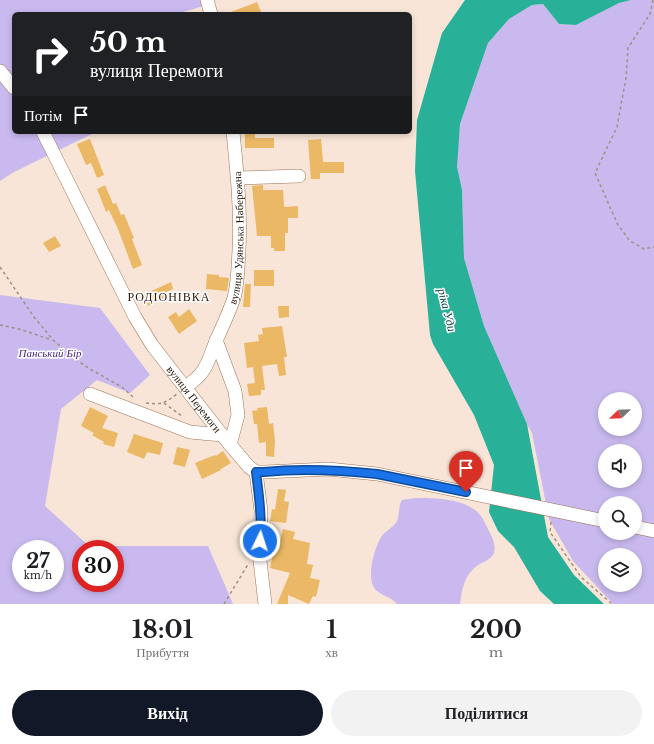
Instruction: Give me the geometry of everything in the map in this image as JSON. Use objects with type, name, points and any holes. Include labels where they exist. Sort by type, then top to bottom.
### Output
[{"type":"street","points":[[207,0],[210,12]]},
{"type":"street","points":[[0,71],[12,86]]},
{"type":"street","name":"вулиця Перемоги","points":[[44,134],[135,317],[152,345],[230,445],[249,467],[256,472]]},
{"type":"street","name":"вулиця Удянська Набережна","points":[[185,387],[197,379],[205,368],[229,310],[237,284],[240,220],[238,178],[233,134]]},
{"type":"street","points":[[238,178],[298,176]]},
{"type":"street","points":[[216,340],[236,391],[238,415],[230,445]]},
{"type":"street","points":[[90,394],[190,432],[222,435]]},
{"type":"street","points":[[265,604],[260,561],[261,511],[256,472],[328,469],[363,472],[598,520]]},
{"type":"street","points":[[642,529],[654,532]]},
{"type":"path","points":[[653,0],[650,14],[628,48],[626,78],[617,126],[595,173],[618,225],[630,241],[644,249],[654,247]]},
{"type":"path","points":[[0,267],[34,317],[53,340],[90,369],[122,387],[137,401]]},
{"type":"path","points":[[0,325],[19,329],[53,340]]},
{"type":"path","points":[[143,402],[154,404],[164,403],[185,387]]},
{"type":"path","points":[[551,510],[550,532],[581,577],[612,604]]},
{"type":"path","points":[[224,604],[247,566],[260,561]]},
{"type":"green space","points":[[0,0],[201,0],[203,6],[184,12],[12,12],[12,134],[92,134],[14,172],[0,181]]},
{"type":"green space","points":[[631,0],[654,0],[654,604],[613,604],[602,592],[642,592],[642,548],[598,548],[598,588],[573,561],[549,519],[532,433],[484,326],[464,258],[462,190],[456,167],[460,124],[488,43],[509,19],[532,5],[543,4],[559,24],[576,25],[619,3]]},
{"type":"green space","name":"Панський Бір","points":[[0,295],[100,308],[150,375],[130,393],[97,380],[61,409],[45,506],[82,540],[72,540],[72,592],[124,592],[124,546],[208,546],[233,604],[0,604]]},
{"type":"green space","points":[[415,498],[454,501],[469,506],[480,515],[492,538],[495,550],[494,553],[486,561],[477,566],[466,578],[460,604],[397,604],[377,591],[372,584],[372,564],[375,550],[380,539],[397,521],[402,500]]},
{"type":"water","name":"ріка Уди","points":[[465,0],[631,0],[619,3],[576,25],[559,24],[543,4],[532,5],[509,19],[488,43],[460,124],[457,167],[462,190],[464,258],[484,326],[527,424],[548,537],[574,575],[604,604],[554,604],[540,591],[514,547],[498,531],[489,512],[494,465],[474,415],[433,344],[430,335],[415,171],[417,120],[442,33]]},
{"type":"building","points":[[257,2],[261,12],[231,12]]},
{"type":"building","points":[[245,134],[255,134],[255,138],[274,138],[274,148],[245,148]]},
{"type":"building","points":[[90,139],[104,175],[97,178],[91,163],[86,165],[77,144]]},
{"type":"building","points":[[321,139],[323,162],[344,162],[344,173],[320,173],[320,179],[311,179],[308,140]]},
{"type":"building","points":[[105,185],[113,204],[116,203],[121,215],[124,214],[134,238],[132,239],[142,265],[133,269],[118,229],[109,210],[106,212],[97,189]]},
{"type":"building","points":[[263,185],[263,190],[283,190],[284,207],[298,206],[298,218],[288,218],[288,233],[285,233],[285,251],[274,251],[274,248],[271,248],[271,236],[257,236],[252,186]]},
{"type":"building","points":[[55,236],[61,246],[49,252],[43,243]]},
{"type":"building","points":[[254,270],[274,270],[274,286],[254,286]]},
{"type":"building","points":[[207,274],[229,278],[227,291],[206,289]]},
{"type":"building","points":[[171,282],[173,289],[162,294],[164,298],[148,306],[143,295]]},
{"type":"building","points":[[245,284],[251,284],[250,307],[243,307]]},
{"type":"building","points":[[278,306],[289,306],[289,317],[279,318]]},
{"type":"building","points":[[189,309],[197,321],[179,334],[168,317],[176,312],[179,317]]},
{"type":"building","points":[[282,326],[287,357],[284,357],[286,375],[279,376],[277,364],[262,366],[265,390],[261,390],[261,395],[249,396],[247,384],[255,383],[253,367],[247,368],[244,343],[259,341],[258,335],[263,334],[262,328]]},
{"type":"building","points":[[90,407],[108,416],[102,428],[118,433],[114,447],[103,444],[104,442],[92,435],[94,433],[81,426]]},
{"type":"building","points":[[267,407],[269,424],[273,423],[275,441],[274,457],[266,456],[266,442],[259,443],[257,424],[254,424],[252,411],[258,410],[257,408]]},
{"type":"building","points":[[134,434],[163,443],[160,455],[147,452],[144,459],[127,452]]},
{"type":"building","points":[[177,447],[190,450],[185,467],[173,464]]},
{"type":"building","points":[[223,451],[231,463],[221,470],[202,479],[195,463],[215,455],[216,456]]},
{"type":"building","points":[[278,489],[286,490],[284,501],[289,502],[286,523],[270,521],[272,509],[275,510]]},
{"type":"building","points":[[283,529],[295,532],[293,539],[310,543],[307,564],[313,565],[310,578],[320,580],[316,597],[313,596],[309,604],[288,595],[288,604],[277,604],[290,573],[270,568],[275,544],[279,545]]},
{"type":"district","name":"РОДІОНІВКА","points":[[169,297]]},
{"type":"route","points":[[260,541],[261,511],[256,472],[328,469],[363,472],[466,492]]}]
